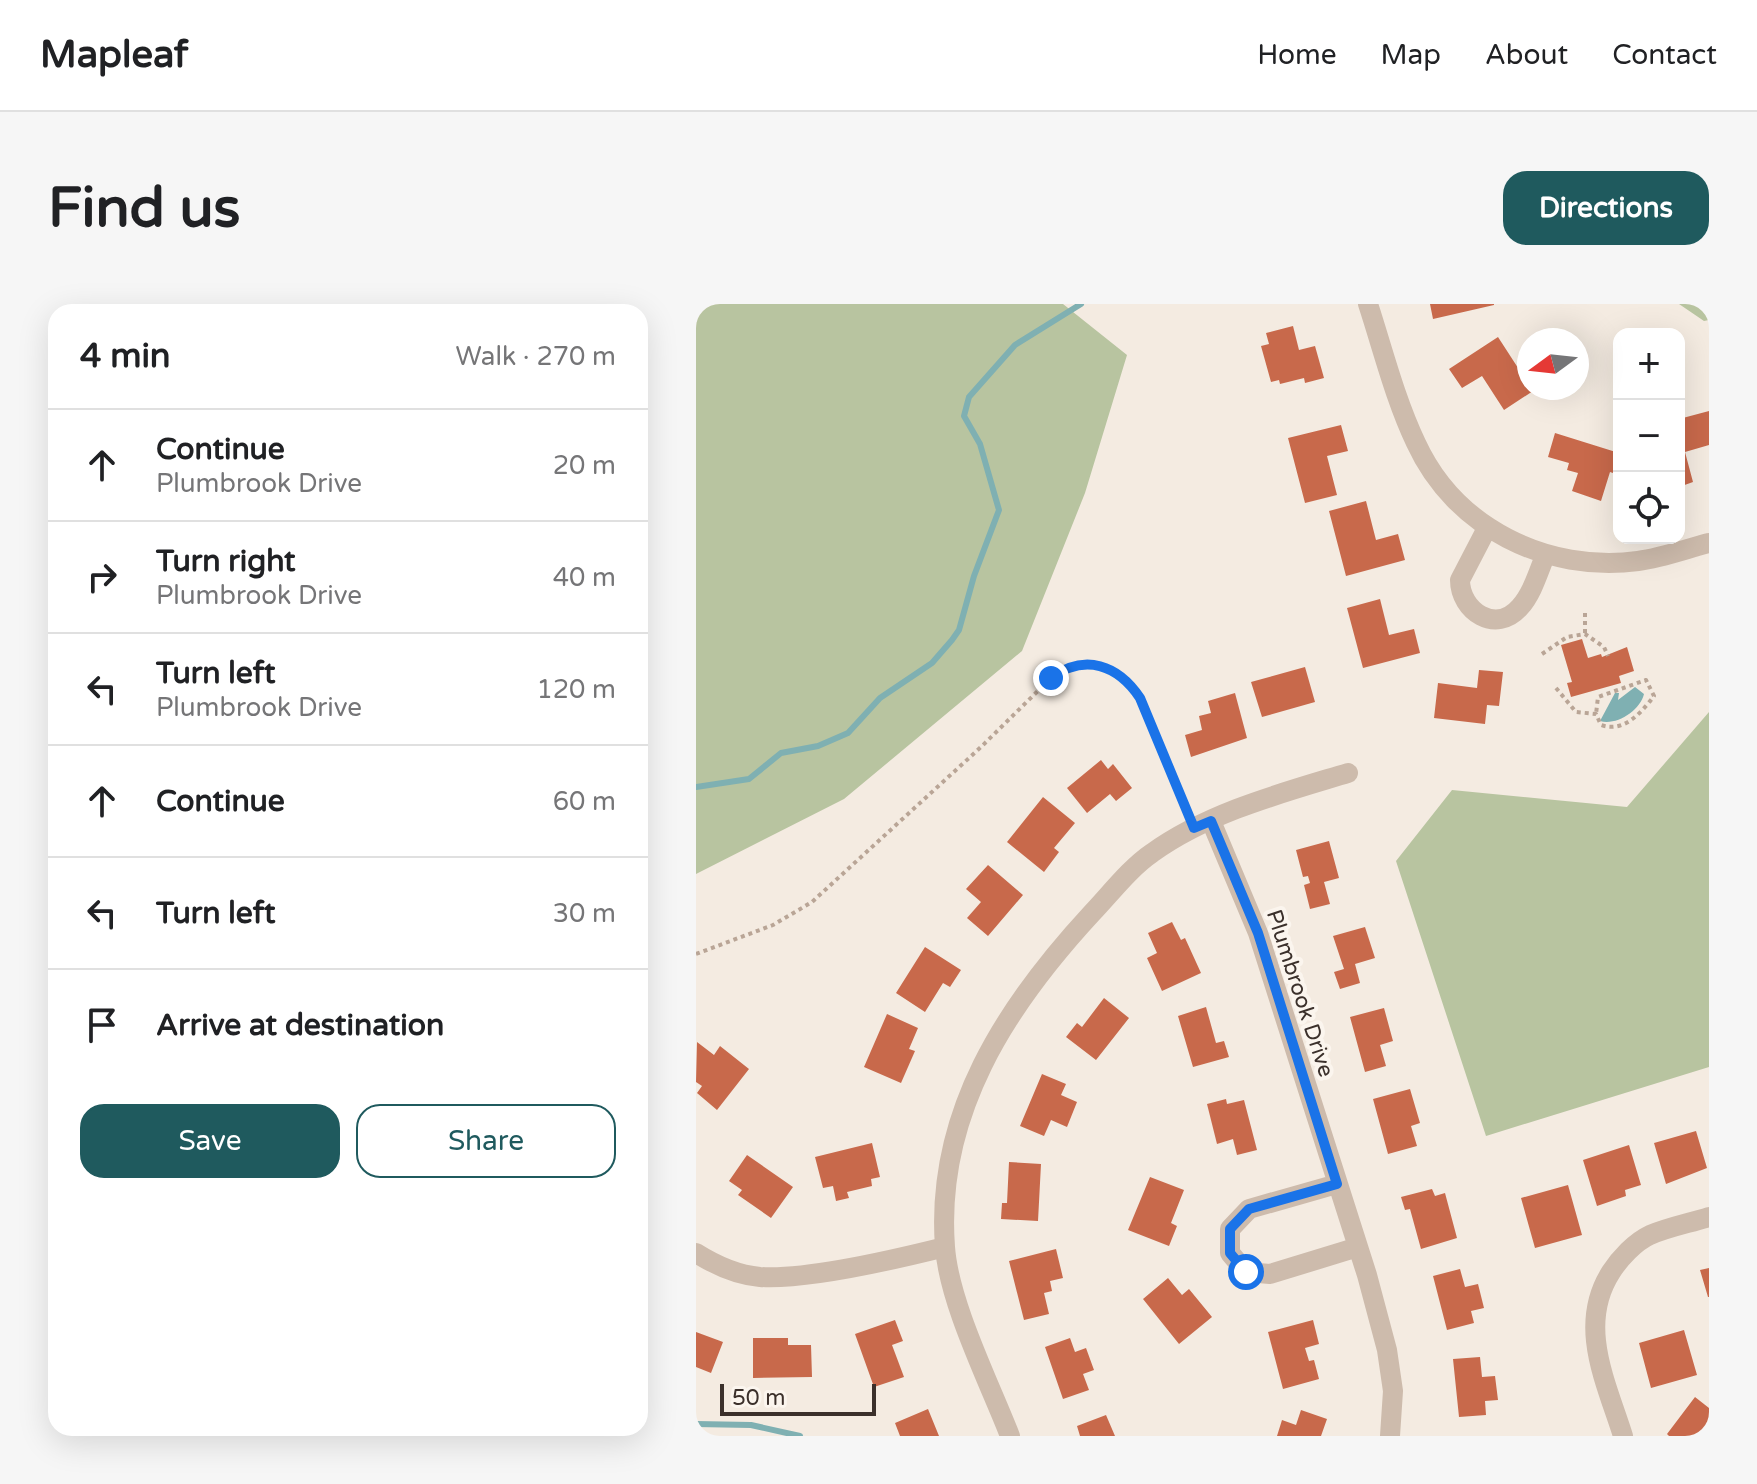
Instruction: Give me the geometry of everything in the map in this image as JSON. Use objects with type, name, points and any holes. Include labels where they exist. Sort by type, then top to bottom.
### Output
[{"type":"street","points":[[1368,304],[1417,445],[1453,498],[1487,528],[1545,556],[1587,562],[1639,561],[1709,543]]},
{"type":"street","points":[[1487,528],[1460,580],[1466,605],[1482,617],[1499,619],[1516,612],[1526,598],[1545,556]]},
{"type":"street","points":[[1010,1436],[963,1317],[945,1247],[947,1182],[956,1126],[986,1055],[1017,1003],[1057,951],[1150,854],[1202,824],[1348,773]]},
{"type":"street","name":"Plumbrook Drive","points":[[1202,824],[1258,933],[1358,1247],[1387,1350],[1393,1391],[1390,1436]]},
{"type":"street","points":[[1337,1184],[1249,1209],[1230,1229],[1230,1253],[1246,1272],[1270,1274],[1358,1247]]},
{"type":"street","points":[[1623,1436],[1594,1345],[1594,1313],[1602,1285],[1619,1259],[1648,1236],[1709,1217]]},
{"type":"street","points":[[696,1253],[718,1267],[760,1277],[905,1257],[945,1247]]},
{"type":"path","points":[[1585,613],[1585,634]]},
{"type":"path","points":[[1542,654],[1567,637],[1585,634],[1604,647],[1608,656]]},
{"type":"path","points":[[696,954],[773,925],[812,902],[981,747],[1051,678],[1072,666],[1099,665],[1127,680],[1140,698],[1202,824]]},
{"type":"path","points":[[1646,680],[1654,696],[1623,725],[1601,725],[1596,714],[1598,697],[1646,680]]},
{"type":"path","points":[[1556,688],[1576,712],[1596,714]]},
{"type":"green space","points":[[696,304],[1063,304],[1127,355],[1085,493],[1022,651],[844,799],[696,874]]},
{"type":"green space","points":[[1679,304],[1709,304],[1709,320],[1704,321]]},
{"type":"green space","points":[[1709,712],[1709,1067],[1486,1136],[1396,861],[1452,790],[1627,807]]},
{"type":"water","points":[[1635,687],[1644,694],[1633,711],[1620,719],[1600,721],[1615,693],[1619,693],[1618,700]]},
{"type":"building","points":[[1430,304],[1494,304],[1494,305],[1433,319]]},
{"type":"building","points":[[1293,326],[1299,350],[1315,346],[1324,378],[1305,383],[1304,378],[1280,384],[1279,380],[1271,382],[1261,346],[1269,344],[1266,333]]},
{"type":"building","points":[[1498,337],[1517,366],[1519,400],[1504,410],[1482,376],[1462,388],[1449,369]]},
{"type":"building","points":[[1709,411],[1709,445],[1685,452],[1685,417]]},
{"type":"building","points":[[1341,425],[1348,451],[1327,456],[1337,495],[1305,503],[1288,438]]},
{"type":"building","points":[[1555,433],[1613,451],[1613,473],[1610,472],[1601,501],[1572,491],[1578,473],[1567,470],[1569,463],[1548,457]]},
{"type":"building","points":[[1685,452],[1693,482],[1685,485]]},
{"type":"building","points":[[1366,501],[1376,540],[1398,534],[1405,560],[1346,576],[1329,511]]},
{"type":"building","points":[[1380,599],[1389,635],[1414,629],[1420,653],[1363,668],[1347,608]]},
{"type":"building","points":[[1582,639],[1588,658],[1601,654],[1602,657],[1627,647],[1634,671],[1619,676],[1621,683],[1571,697],[1567,683],[1572,682],[1561,645]]},
{"type":"building","points":[[1305,667],[1315,702],[1262,717],[1251,682]]},
{"type":"building","points":[[1479,670],[1503,672],[1499,706],[1487,705],[1485,724],[1434,718],[1438,683],[1477,688]]},
{"type":"building","points":[[1235,693],[1247,738],[1191,757],[1185,735],[1202,730],[1199,716],[1211,713],[1208,701]]},
{"type":"building","points":[[1101,760],[1108,769],[1113,764],[1132,788],[1116,801],[1110,794],[1087,813],[1067,788]]},
{"type":"building","points":[[1043,797],[1075,823],[1054,848],[1059,852],[1044,872],[1007,842]]},
{"type":"building","points":[[1329,841],[1339,878],[1324,882],[1330,904],[1310,909],[1304,885],[1310,883],[1308,876],[1303,877],[1296,850]]},
{"type":"building","points":[[988,865],[1023,895],[988,936],[967,918],[981,902],[966,889]]},
{"type":"building","points":[[1172,922],[1181,940],[1185,938],[1201,973],[1162,991],[1147,958],[1157,953],[1148,933]]},
{"type":"building","points":[[1365,927],[1375,958],[1355,964],[1360,983],[1340,989],[1334,972],[1344,969],[1333,936]]},
{"type":"building","points":[[925,947],[961,970],[950,987],[943,983],[925,1012],[896,993]]},
{"type":"building","points":[[1104,998],[1129,1018],[1096,1060],[1066,1037],[1077,1023],[1082,1027]]},
{"type":"building","points":[[1206,1007],[1216,1043],[1224,1041],[1229,1057],[1193,1067],[1178,1016]]},
{"type":"building","points":[[1384,1008],[1393,1041],[1380,1045],[1386,1066],[1365,1072],[1350,1017]]},
{"type":"building","points":[[887,1014],[918,1028],[909,1049],[915,1051],[901,1083],[864,1067]]},
{"type":"building","points":[[697,1042],[714,1055],[720,1046],[749,1069],[717,1110],[697,1093],[702,1086],[696,1082]]},
{"type":"building","points":[[1042,1074],[1066,1084],[1061,1095],[1077,1102],[1067,1127],[1051,1120],[1044,1136],[1020,1126]]},
{"type":"building","points":[[1410,1089],[1420,1123],[1411,1126],[1417,1146],[1388,1154],[1373,1099]]},
{"type":"building","points":[[1226,1099],[1227,1104],[1244,1100],[1257,1150],[1237,1155],[1233,1139],[1217,1144],[1207,1104]]},
{"type":"building","points":[[1696,1131],[1707,1168],[1666,1184],[1654,1143]]},
{"type":"building","points":[[872,1143],[880,1177],[871,1179],[872,1186],[847,1192],[849,1198],[836,1201],[833,1186],[823,1188],[815,1157]]},
{"type":"building","points":[[1629,1145],[1641,1185],[1625,1190],[1626,1196],[1597,1206],[1583,1160]]},
{"type":"building","points":[[747,1155],[793,1187],[771,1218],[738,1195],[742,1190],[729,1181]]},
{"type":"building","points":[[1009,1162],[1041,1164],[1038,1221],[1001,1219],[1002,1203],[1007,1203]]},
{"type":"building","points":[[1150,1177],[1184,1190],[1171,1223],[1177,1226],[1169,1246],[1128,1230]]},
{"type":"building","points":[[1568,1185],[1582,1235],[1535,1248],[1521,1198]]},
{"type":"building","points":[[1432,1189],[1435,1196],[1445,1193],[1457,1238],[1421,1249],[1410,1209],[1405,1210],[1401,1197]]},
{"type":"building","points":[[1056,1249],[1063,1278],[1050,1281],[1052,1291],[1044,1293],[1049,1314],[1024,1320],[1009,1261]]},
{"type":"building","points":[[1709,1268],[1709,1297],[1708,1297],[1700,1270]]},
{"type":"building","points":[[1460,1269],[1465,1287],[1478,1284],[1484,1308],[1471,1311],[1474,1323],[1447,1330],[1433,1276]]},
{"type":"building","points":[[1168,1278],[1182,1295],[1189,1289],[1212,1317],[1179,1344],[1143,1299]]},
{"type":"building","points":[[895,1320],[903,1341],[892,1345],[904,1377],[874,1387],[855,1334]]},
{"type":"building","points":[[1313,1320],[1319,1344],[1305,1348],[1309,1361],[1314,1360],[1319,1379],[1283,1389],[1268,1332]]},
{"type":"building","points":[[1684,1330],[1697,1375],[1651,1388],[1639,1343]]},
{"type":"building","points":[[696,1332],[723,1342],[711,1373],[696,1367]]},
{"type":"building","points":[[753,1338],[788,1338],[788,1345],[811,1345],[812,1377],[753,1378]]},
{"type":"building","points":[[1070,1338],[1075,1352],[1086,1348],[1094,1370],[1083,1374],[1089,1390],[1063,1399],[1045,1347]]},
{"type":"building","points":[[1480,1357],[1482,1377],[1495,1376],[1498,1400],[1485,1401],[1486,1415],[1459,1417],[1453,1359]]},
{"type":"building","points":[[1695,1397],[1709,1408],[1709,1436],[1669,1436],[1667,1434]]},
{"type":"building","points":[[928,1409],[939,1436],[900,1436],[895,1423]]},
{"type":"building","points":[[1301,1410],[1327,1419],[1321,1436],[1277,1436],[1282,1420],[1296,1425]]},
{"type":"building","points":[[1106,1415],[1115,1436],[1080,1436],[1077,1426]]},
{"type":"waterway","points":[[696,787],[749,779],[781,753],[818,746],[848,733],[880,698],[932,663],[952,640],[959,630],[974,576],[999,510],[980,444],[964,416],[969,397],[1015,345],[1081,304]]},
{"type":"waterway","points":[[696,1424],[751,1425],[800,1436]]},
{"type":"route","points":[[1051,678],[1061,670],[1087,663],[1114,670],[1127,680],[1140,698],[1194,828],[1211,821],[1258,933],[1337,1184],[1249,1209],[1230,1229],[1230,1253],[1246,1272]]}]
